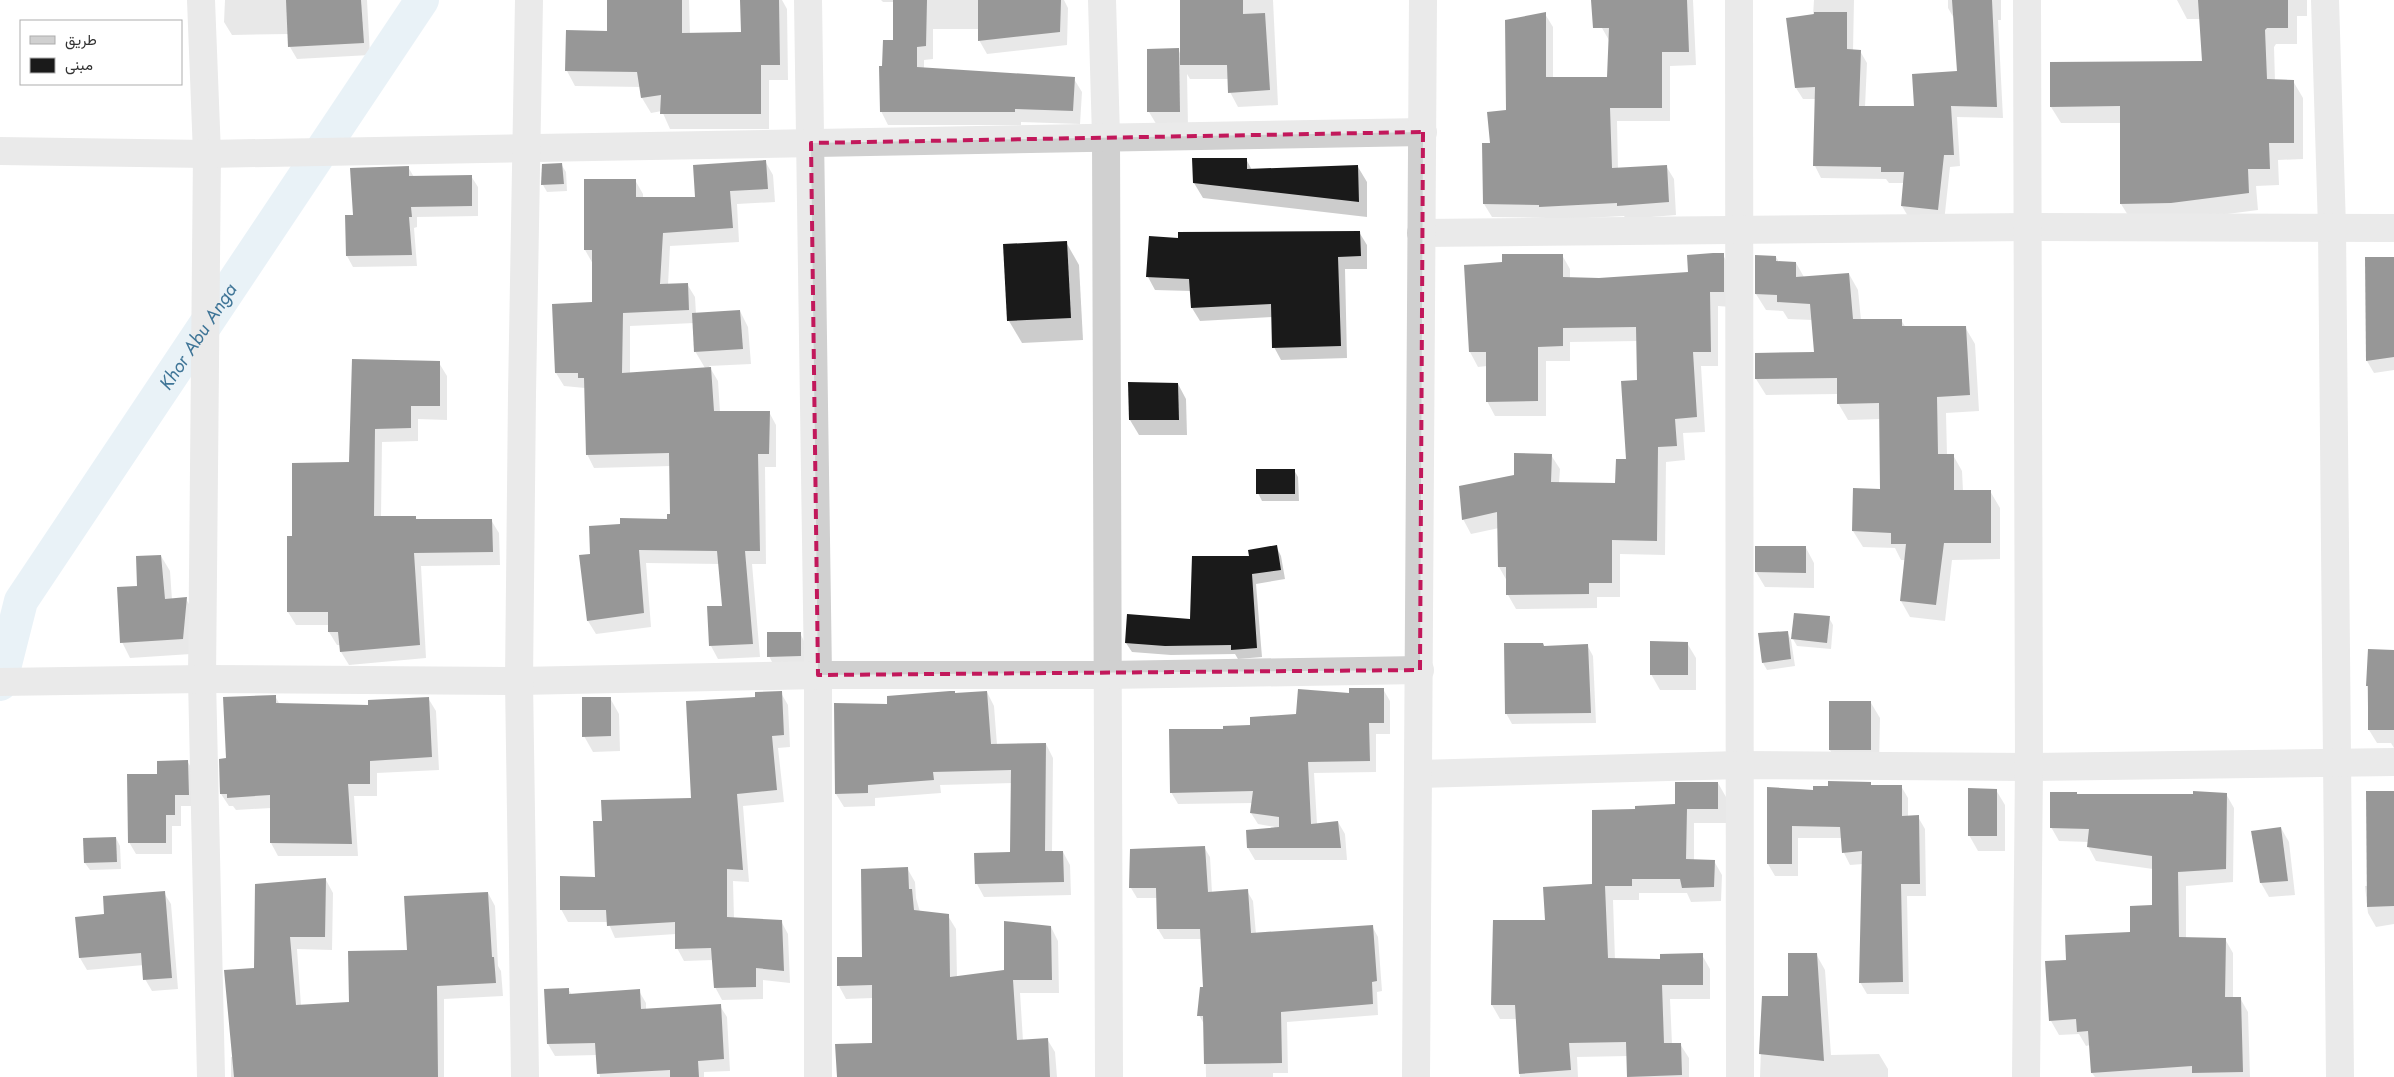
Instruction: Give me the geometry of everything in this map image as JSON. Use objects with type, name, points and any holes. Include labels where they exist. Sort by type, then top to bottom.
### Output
[{"type":"street","points":[[201,0],[207,154],[202,680],[210,1077]]},
{"type":"street","points":[[525,1077],[519,681],[529,0]]},
{"type":"street","points":[[808,0],[818,675],[818,1077]]},
{"type":"street","points":[[1102,0],[1106,136],[1108,1077]]},
{"type":"street","points":[[1416,1077],[1420,670],[1420,233],[1424,132],[1423,0]]},
{"type":"street","points":[[1739,0],[1740,1077]]},
{"type":"street","points":[[2026,1077],[2029,767],[2027,0]]},
{"type":"street","points":[[2326,0],[2332,228],[2340,1077]]},
{"type":"street","points":[[0,152],[207,154],[1106,136],[1424,132]]},
{"type":"street","points":[[1420,233],[2028,228],[2394,228]]},
{"type":"street","points":[[0,682],[202,680],[519,681],[818,675],[1107,675],[1420,670]]},
{"type":"street","points":[[1419,774],[1740,765],[2029,767],[2394,762]]},
{"type":"highlighted area","points":[[1423,132],[1420,670],[818,675],[811,143]]},
{"type":"building","points":[[286,0],[361,0],[364,43],[288,47]]},
{"type":"building","points":[[607,0],[682,0],[682,33],[741,32],[740,0],[779,0],[780,65],[761,65],[761,114],[660,114],[661,95],[641,98],[637,72],[565,71],[566,30],[607,31]]},
{"type":"building","points":[[893,0],[927,0],[926,46],[917,47],[917,67],[1075,77],[1073,111],[1015,109],[1015,112],[880,112],[879,66],[882,66],[883,40],[893,40]]},
{"type":"building","points":[[978,0],[1061,0],[1060,32],[978,41]]},
{"type":"building","points":[[1180,0],[1243,0],[1243,14],[1265,13],[1270,90],[1228,93],[1227,65],[1180,65]]},
{"type":"building","points":[[1591,0],[1687,0],[1689,52],[1662,52],[1662,108],[1610,108],[1612,168],[1667,165],[1669,202],[1617,206],[1617,203],[1539,207],[1539,205],[1483,204],[1482,143],[1490,143],[1487,112],[1506,110],[1505,20],[1546,12],[1546,77],[1607,77],[1609,28],[1593,28]]},
{"type":"building","points":[[1952,0],[1992,0],[1997,107],[1951,106],[1954,155],[1944,155],[1938,210],[1901,206],[1904,172],[1881,172],[1881,167],[1813,166],[1815,87],[1795,88],[1786,18],[1814,14],[1814,12],[1847,12],[1847,49],[1861,50],[1859,106],[1914,106],[1912,74],[1957,71]]},
{"type":"building","points":[[2198,0],[2288,0],[2288,28],[2267,28],[2265,30],[2267,79],[2294,80],[2294,143],[2269,143],[2270,169],[2248,169],[2249,193],[2171,203],[2120,204],[2120,106],[2050,107],[2050,62],[2202,61]]},
{"type":"building","points":[[1179,48],[1180,112],[1147,112],[1147,49]]},
{"type":"building","points":[[1192,158],[1247,158],[1247,169],[1358,165],[1359,202],[1193,183]]},
{"type":"building","points":[[766,160],[768,189],[730,191],[733,228],[663,233],[660,284],[688,283],[689,310],[623,313],[622,373],[711,367],[714,411],[770,411],[769,454],[758,454],[760,551],[745,551],[753,644],[709,646],[707,606],[722,606],[717,551],[639,550],[644,613],[587,621],[579,555],[590,554],[589,526],[620,524],[620,518],[667,519],[667,514],[670,514],[669,453],[586,455],[584,378],[578,378],[578,373],[555,373],[552,304],[592,302],[592,250],[584,250],[584,179],[636,179],[636,197],[695,197],[693,165]]},
{"type":"building","points":[[562,163],[564,184],[541,185],[542,164]]},
{"type":"building","points":[[409,166],[409,176],[472,175],[472,206],[411,207],[412,217],[409,217],[412,255],[346,256],[345,215],[353,215],[350,168]]},
{"type":"building","points":[[1360,231],[1361,256],[1338,257],[1341,346],[1272,348],[1271,304],[1191,308],[1189,279],[1146,277],[1149,236],[1178,238],[1178,232]]},
{"type":"building","points":[[1067,241],[1071,318],[1007,321],[1003,244]]},
{"type":"building","points":[[1724,253],[1724,292],[1710,292],[1711,352],[1693,352],[1697,417],[1675,419],[1677,446],[1658,447],[1657,541],[1612,540],[1612,583],[1589,583],[1589,594],[1506,595],[1506,567],[1498,567],[1497,512],[1462,520],[1459,486],[1514,475],[1514,453],[1552,454],[1551,482],[1615,483],[1616,459],[1626,459],[1621,381],[1637,380],[1636,327],[1563,328],[1563,346],[1538,347],[1538,401],[1486,402],[1486,352],[1469,352],[1464,265],[1502,262],[1502,254],[1563,254],[1563,277],[1599,278],[1688,272],[1687,255]]},
{"type":"building","points":[[1755,255],[1776,256],[1776,261],[1796,262],[1796,277],[1849,273],[1853,319],[1902,319],[1902,326],[1966,326],[1970,395],[1937,397],[1938,454],[1954,454],[1954,490],[1991,490],[1991,543],[1944,543],[1936,605],[1900,601],[1906,544],[1891,544],[1891,533],[1852,531],[1853,488],[1880,489],[1879,403],[1837,404],[1837,378],[1755,379],[1755,353],[1814,352],[1810,304],[1777,302],[1777,295],[1755,294]]},
{"type":"building","points":[[2365,257],[2394,257],[2394,357],[2366,361]]},
{"type":"building","points":[[740,310],[743,349],[694,352],[692,313]]},
{"type":"building","points":[[352,359],[440,361],[440,406],[411,406],[411,428],[375,429],[374,516],[416,516],[416,519],[492,519],[493,552],[414,553],[420,645],[340,652],[338,632],[328,632],[328,612],[287,612],[287,536],[292,536],[292,463],[349,462]]},
{"type":"building","points":[[1128,382],[1178,383],[1179,420],[1129,420]]},
{"type":"building","points":[[1256,469],[1295,469],[1295,494],[1256,494]]},
{"type":"building","points":[[1277,545],[1281,570],[1252,574],[1257,648],[1231,650],[1231,645],[1165,646],[1125,643],[1127,614],[1190,619],[1192,556],[1249,556],[1248,550]]},
{"type":"building","points":[[1755,546],[1806,546],[1806,573],[1755,572]]},
{"type":"building","points":[[161,555],[165,599],[187,597],[183,639],[120,643],[117,587],[137,586],[136,556]]},
{"type":"building","points":[[1794,613],[1830,616],[1827,643],[1791,639]]},
{"type":"building","points":[[1788,631],[1791,659],[1762,663],[1758,633]]},
{"type":"building","points":[[767,632],[801,632],[801,656],[767,657]]},
{"type":"building","points":[[1650,641],[1688,642],[1688,675],[1650,675]]},
{"type":"building","points":[[1504,643],[1543,643],[1544,646],[1588,644],[1591,713],[1505,714]]},
{"type":"building","points":[[2368,649],[2394,650],[2394,730],[2368,730],[2368,686],[2366,686]]},
{"type":"building","points":[[1349,688],[1384,688],[1384,723],[1369,723],[1370,761],[1308,762],[1311,824],[1338,821],[1341,848],[1247,848],[1246,830],[1279,827],[1279,817],[1250,813],[1253,791],[1170,793],[1169,729],[1223,729],[1223,726],[1250,725],[1250,717],[1296,714],[1298,689],[1349,693]]},
{"type":"building","points":[[782,691],[784,735],[772,736],[777,790],[737,794],[743,870],[727,869],[727,917],[782,920],[784,971],[756,968],[756,987],[714,988],[711,948],[675,949],[675,922],[607,926],[606,910],[560,910],[560,876],[595,877],[593,821],[602,821],[601,800],[691,798],[686,701],[755,697],[755,692]]},
{"type":"building","points":[[955,691],[955,693],[987,691],[991,744],[1046,743],[1045,851],[1063,851],[1064,882],[975,884],[974,853],[1010,852],[1011,770],[933,772],[934,780],[868,785],[868,793],[835,794],[834,703],[887,704],[887,696]]},
{"type":"building","points":[[276,695],[276,703],[368,705],[368,700],[429,697],[432,757],[370,761],[370,784],[348,784],[352,844],[270,843],[270,795],[227,798],[227,794],[220,794],[219,759],[226,758],[223,697]]},
{"type":"building","points":[[582,697],[611,697],[611,736],[582,737]]},
{"type":"building","points":[[1829,701],[1871,701],[1871,750],[1829,750]]},
{"type":"building","points":[[188,760],[189,795],[175,795],[175,815],[166,815],[166,843],[128,843],[127,774],[157,774],[157,761]]},
{"type":"building","points":[[1828,781],[1871,782],[1871,785],[1902,785],[1902,816],[1919,815],[1920,884],[1901,884],[1903,982],[1859,983],[1862,851],[1842,853],[1840,827],[1792,826],[1792,864],[1767,864],[1767,787],[1813,790],[1813,786],[1828,786]]},
{"type":"building","points":[[1675,782],[1718,782],[1718,809],[1687,809],[1686,859],[1715,860],[1714,887],[1682,888],[1680,879],[1632,879],[1632,886],[1605,886],[1608,958],[1660,959],[1660,954],[1703,953],[1703,985],[1662,985],[1664,1043],[1681,1043],[1682,1075],[1627,1077],[1626,1042],[1569,1043],[1571,1070],[1519,1074],[1515,1005],[1491,1005],[1493,920],[1545,920],[1543,887],[1592,884],[1592,810],[1635,809],[1635,806],[1675,804]]},
{"type":"building","points":[[1968,788],[1997,789],[1997,836],[1968,836]]},
{"type":"building","points":[[2193,791],[2227,793],[2226,869],[2178,872],[2179,937],[2226,938],[2225,997],[2241,997],[2243,1072],[2192,1073],[2192,1066],[2091,1073],[2088,1031],[2077,1032],[2076,1019],[2049,1021],[2045,961],[2066,960],[2065,935],[2130,932],[2130,906],[2152,905],[2152,856],[2087,847],[2089,829],[2050,828],[2050,792],[2077,792],[2077,794],[2193,794]]},
{"type":"building","points":[[2366,791],[2394,791],[2394,906],[2367,907]]},
{"type":"building","points":[[2281,827],[2288,881],[2260,883],[2251,831]]},
{"type":"building","points":[[116,837],[117,862],[84,863],[83,838]]},
{"type":"building","points":[[1205,846],[1208,892],[1248,889],[1251,933],[1373,925],[1377,981],[1372,982],[1373,1004],[1281,1012],[1282,1063],[1204,1064],[1203,1016],[1197,1016],[1200,987],[1203,987],[1200,929],[1157,929],[1156,888],[1129,888],[1130,849]]},
{"type":"building","points":[[908,867],[909,889],[912,889],[914,910],[949,914],[950,977],[1004,970],[1004,921],[1051,926],[1052,980],[1013,980],[1017,1040],[1048,1038],[1050,1077],[837,1077],[835,1044],[872,1043],[872,985],[837,986],[837,957],[862,957],[861,869]]},
{"type":"building","points":[[326,878],[325,937],[290,937],[296,1005],[349,1002],[348,951],[407,950],[404,896],[488,892],[492,957],[494,957],[496,983],[437,986],[438,1077],[234,1077],[224,970],[254,968],[255,884]]},
{"type":"building","points":[[165,891],[172,978],[143,980],[141,953],[79,958],[75,917],[104,914],[103,896]]},
{"type":"building","points":[[1788,953],[1817,953],[1824,1061],[1759,1054],[1762,996],[1788,996]]},
{"type":"building","points":[[569,988],[569,994],[640,989],[641,1009],[721,1004],[724,1059],[698,1061],[699,1077],[670,1077],[670,1070],[597,1074],[595,1043],[547,1044],[544,989]]},
{"type":"waterway","name":"Khor Abu Anga","points":[[0,684],[21,601],[422,0]]}]
